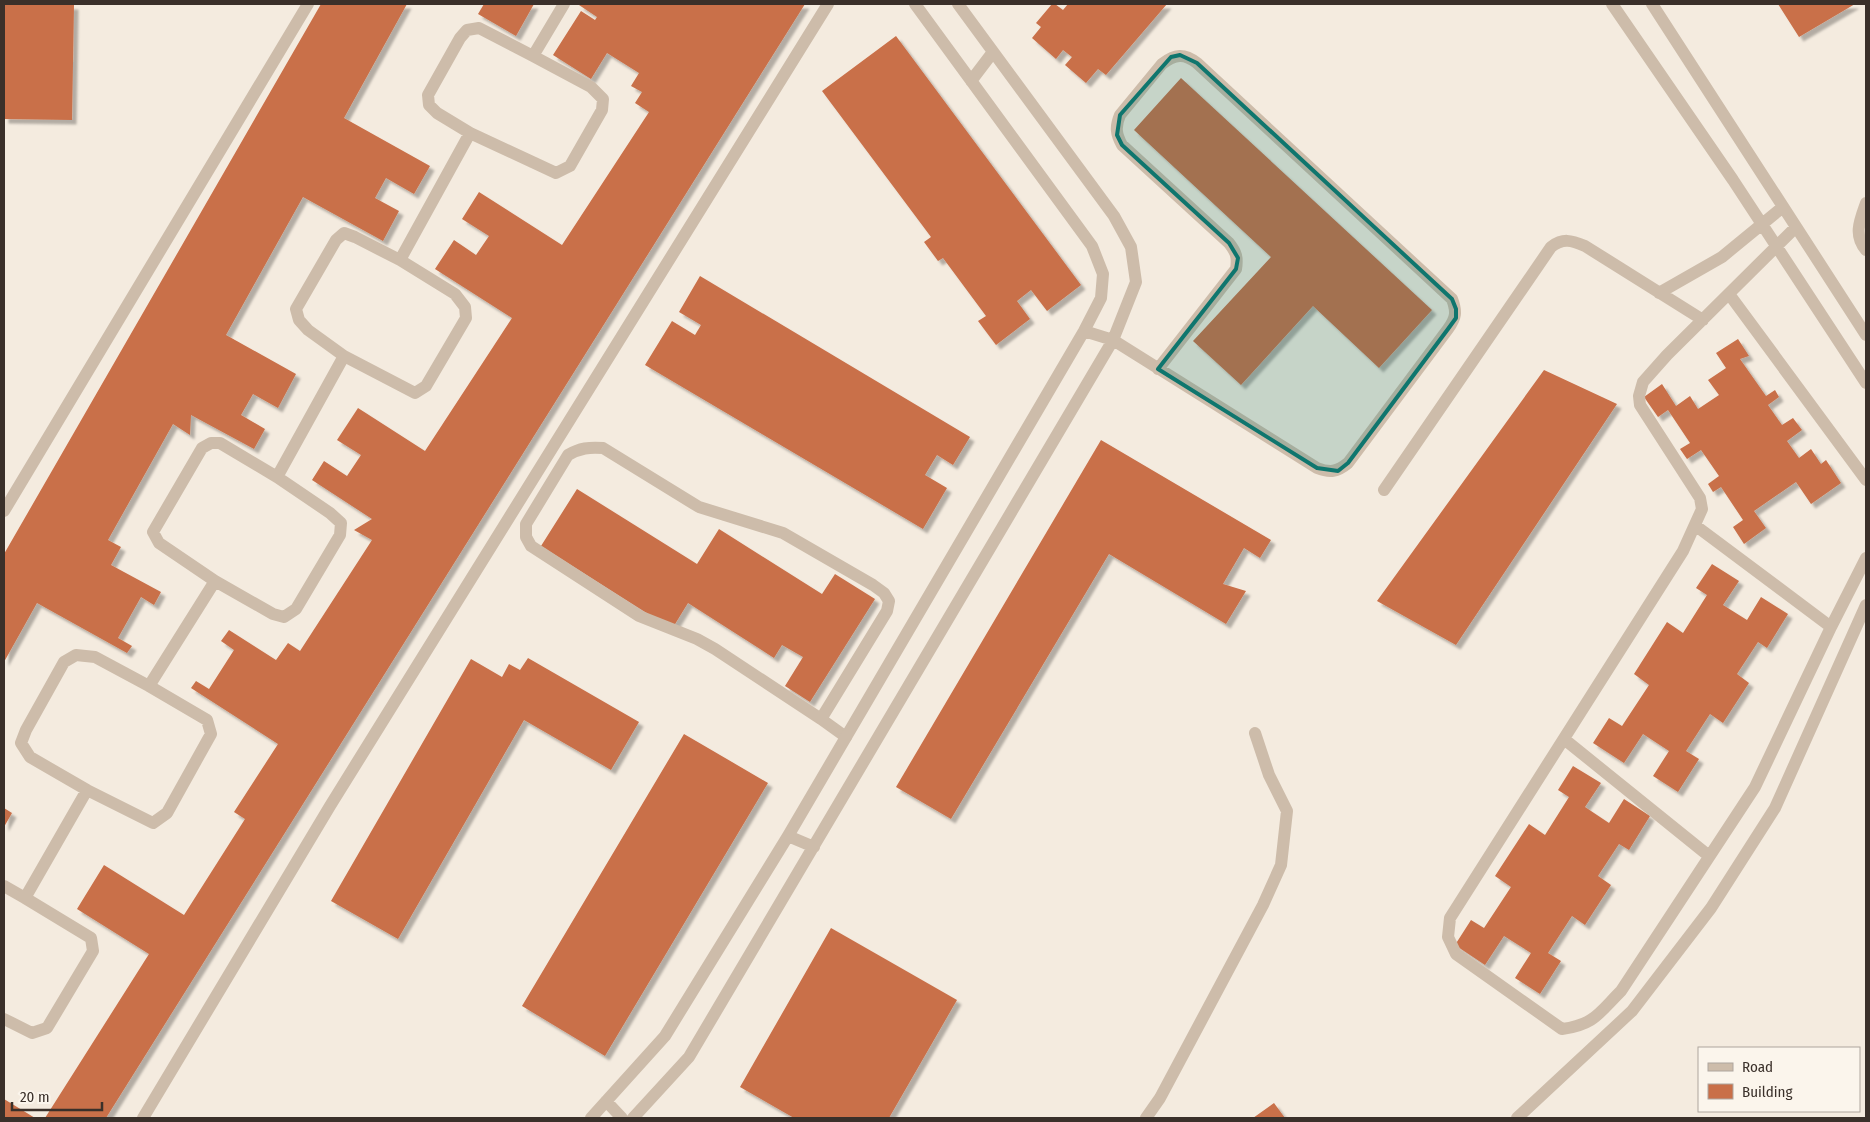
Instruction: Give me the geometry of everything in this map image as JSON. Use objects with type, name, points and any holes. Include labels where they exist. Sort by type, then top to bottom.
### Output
[{"type":"street","points":[[4,510],[308,4]]},
{"type":"street","points":[[532,56],[564,4]]},
{"type":"street","points":[[143,1118],[330,806],[828,4]]},
{"type":"street","points":[[591,1118],[665,1036],[788,836],[1084,331],[1101,298],[1103,274],[1092,246],[915,4]]},
{"type":"street","points":[[633,1118],[689,1057],[1113,340],[1136,282],[1131,247],[1114,216],[958,4]]},
{"type":"street","points":[[1612,4],[1762,225],[1866,383]]},
{"type":"street","points":[[1652,4],[1866,335]]},
{"type":"street","points":[[479,28],[532,56],[591,87],[603,99],[602,110],[570,166],[556,173],[470,133],[437,113],[429,105],[428,95],[460,38],[468,30],[479,28]]},
{"type":"street","points":[[971,81],[993,52]]},
{"type":"street","points":[[1084,331],[1113,340],[1158,369],[1317,468],[1328,472],[1338,471],[1348,463],[1456,318],[1456,308],[1452,300],[1197,63],[1189,57],[1180,55],[1170,57],[1120,115],[1116,125],[1117,135],[1122,145],[1229,243],[1238,258],[1236,269],[1158,369]]},
{"type":"street","points":[[400,260],[470,133]]},
{"type":"street","points":[[1866,203],[1858,226],[1859,240],[1866,250]]},
{"type":"street","points":[[1659,293],[1722,257],[1784,208]]},
{"type":"street","points":[[1796,226],[1643,382],[1639,396],[1640,405],[1700,498],[1702,509],[1696,526],[1683,551],[1450,918],[1448,937],[1456,954],[1562,1029],[1578,1027],[1594,1019],[1621,991],[1755,787],[1831,626],[1866,558]]},
{"type":"street","points":[[344,233],[356,237],[400,260],[454,294],[465,307],[466,318],[426,386],[415,393],[344,356],[308,330],[299,320],[296,309],[336,240],[344,233]]},
{"type":"street","points":[[1384,490],[1551,247],[1560,241],[1571,240],[1585,246],[1702,320]]},
{"type":"street","points":[[1729,294],[1866,480]]},
{"type":"street","points":[[277,477],[344,356]]},
{"type":"street","points":[[211,443],[220,443],[277,477],[341,523],[340,535],[296,609],[284,617],[273,614],[215,581],[159,543],[153,532],[202,448],[211,443]]},
{"type":"street","points":[[821,719],[887,611],[889,601],[884,593],[783,533],[699,508],[603,448],[589,447],[578,449],[568,455],[526,524],[526,537],[531,546],[639,616],[715,649],[846,737]]},
{"type":"street","points":[[1696,526],[1831,626]]},
{"type":"street","points":[[149,686],[215,581]]},
{"type":"street","points":[[1517,1118],[1632,1011],[1711,908],[1775,808],[1866,605]]},
{"type":"street","points":[[76,655],[95,657],[149,686],[207,720],[211,734],[167,813],[153,823],[87,790],[30,757],[21,743],[26,730],[64,662],[76,655]]},
{"type":"street","points":[[1146,1118],[1160,1098],[1263,905],[1281,865],[1287,811],[1269,775],[1255,733]]},
{"type":"street","points":[[1564,739],[1710,856]]},
{"type":"street","points":[[25,898],[87,790]]},
{"type":"street","points":[[788,836],[814,847]]},
{"type":"street","points":[[4,886],[90,938],[93,951],[47,1028],[32,1033],[4,1020]]},
{"type":"street","points":[[606,1101],[622,1118]]},
{"type":"highlighted area","points":[[1180,55],[1197,63],[1452,299],[1456,309],[1456,318],[1348,463],[1338,471],[1317,468],[1158,369],[1236,269],[1238,258],[1229,243],[1122,145],[1117,135],[1120,115],[1171,57]]},
{"type":"building","points":[[4,4],[74,5],[72,120],[4,119]]},
{"type":"building","points":[[321,4],[407,4],[344,118],[430,166],[414,194],[386,178],[375,198],[399,211],[383,241],[303,197],[226,335],[296,374],[278,408],[253,394],[241,415],[265,429],[254,449],[191,415],[190,435],[173,424],[108,540],[121,547],[111,565],[161,592],[154,605],[141,597],[118,638],[132,646],[127,653],[37,603],[4,662],[4,554]]},
{"type":"building","points":[[484,4],[534,4],[516,36],[478,14]]},
{"type":"building","points":[[580,4],[805,4],[106,1118],[45,1118],[149,954],[77,909],[104,865],[184,915],[245,819],[234,812],[278,744],[191,688],[196,681],[209,689],[234,650],[221,641],[229,630],[276,660],[288,643],[300,651],[372,540],[354,530],[372,519],[312,480],[324,461],[347,476],[361,455],[337,440],[358,408],[425,451],[512,318],[435,269],[454,240],[476,255],[489,236],[462,219],[479,192],[562,245],[649,112],[635,103],[642,92],[631,86],[639,73],[607,53],[591,79],[553,55],[581,11],[595,20],[597,17]]},
{"type":"building","points":[[1052,4],[1063,10],[1068,4],[1167,4],[1106,75],[1098,69],[1086,83],[1065,65],[1072,57],[1063,50],[1056,59],[1032,38],[1041,27],[1036,23]]},
{"type":"building","points":[[1778,4],[1855,4],[1799,37]]},
{"type":"building","points":[[896,36],[1081,285],[1047,311],[1031,290],[1017,301],[1030,319],[996,345],[978,321],[986,316],[943,258],[938,261],[924,242],[931,237],[822,91]]},
{"type":"building","points":[[1181,78],[1432,310],[1379,368],[1313,306],[1241,385],[1193,341],[1271,257],[1134,130]]},
{"type":"building","points":[[700,276],[970,437],[953,465],[937,455],[925,475],[947,488],[923,529],[645,365],[672,321],[695,335],[701,325],[679,312]]},
{"type":"building","points":[[1738,339],[1749,356],[1740,359],[1766,396],[1775,390],[1779,397],[1768,405],[1782,425],[1793,418],[1802,430],[1787,441],[1799,458],[1811,449],[1821,464],[1826,460],[1841,483],[1811,504],[1796,482],[1754,511],[1766,528],[1744,544],[1733,527],[1743,520],[1721,487],[1713,492],[1708,484],[1719,476],[1701,450],[1687,459],[1680,449],[1690,443],[1668,410],[1658,417],[1644,397],[1662,384],[1676,406],[1690,396],[1698,409],[1719,395],[1708,380],[1726,368],[1716,353]]},
{"type":"building","points":[[1544,370],[1617,404],[1456,645],[1377,601]]},
{"type":"building","points":[[1101,440],[1271,540],[1260,558],[1244,548],[1223,584],[1246,591],[1226,624],[1109,554],[951,819],[896,787]]},
{"type":"building","points":[[577,489],[697,564],[719,529],[822,594],[835,574],[875,599],[810,702],[785,686],[803,657],[782,645],[774,658],[688,603],[672,629],[541,546]]},
{"type":"building","points":[[1712,564],[1739,581],[1723,605],[1747,620],[1761,597],[1788,614],[1767,648],[1758,642],[1737,674],[1749,683],[1723,723],[1710,714],[1686,751],[1699,759],[1678,792],[1653,776],[1669,751],[1643,734],[1624,763],[1593,743],[1609,718],[1622,726],[1649,685],[1634,674],[1667,622],[1683,633],[1707,595],[1696,588]]},
{"type":"building","points":[[528,658],[639,722],[611,770],[524,720],[398,939],[331,901],[471,659],[502,677],[509,664],[520,670]]},
{"type":"building","points":[[684,734],[768,783],[605,1056],[522,1006]]},
{"type":"building","points":[[1573,766],[1601,783],[1585,807],[1609,823],[1624,799],[1650,816],[1629,850],[1619,844],[1598,876],[1611,885],[1585,925],[1572,916],[1548,953],[1561,961],[1540,994],[1515,978],[1531,953],[1504,936],[1485,965],[1455,945],[1471,920],[1484,928],[1511,887],[1495,876],[1529,824],[1545,835],[1569,797],[1558,790]]},
{"type":"building","points":[[4,808],[12,813],[4,827]]},
{"type":"building","points":[[831,928],[957,1000],[889,1118],[794,1118],[740,1087]]},
{"type":"building","points":[[4,1099],[35,1118],[4,1118]]},
{"type":"building","points":[[1274,1103],[1285,1118],[1253,1118]]}]
